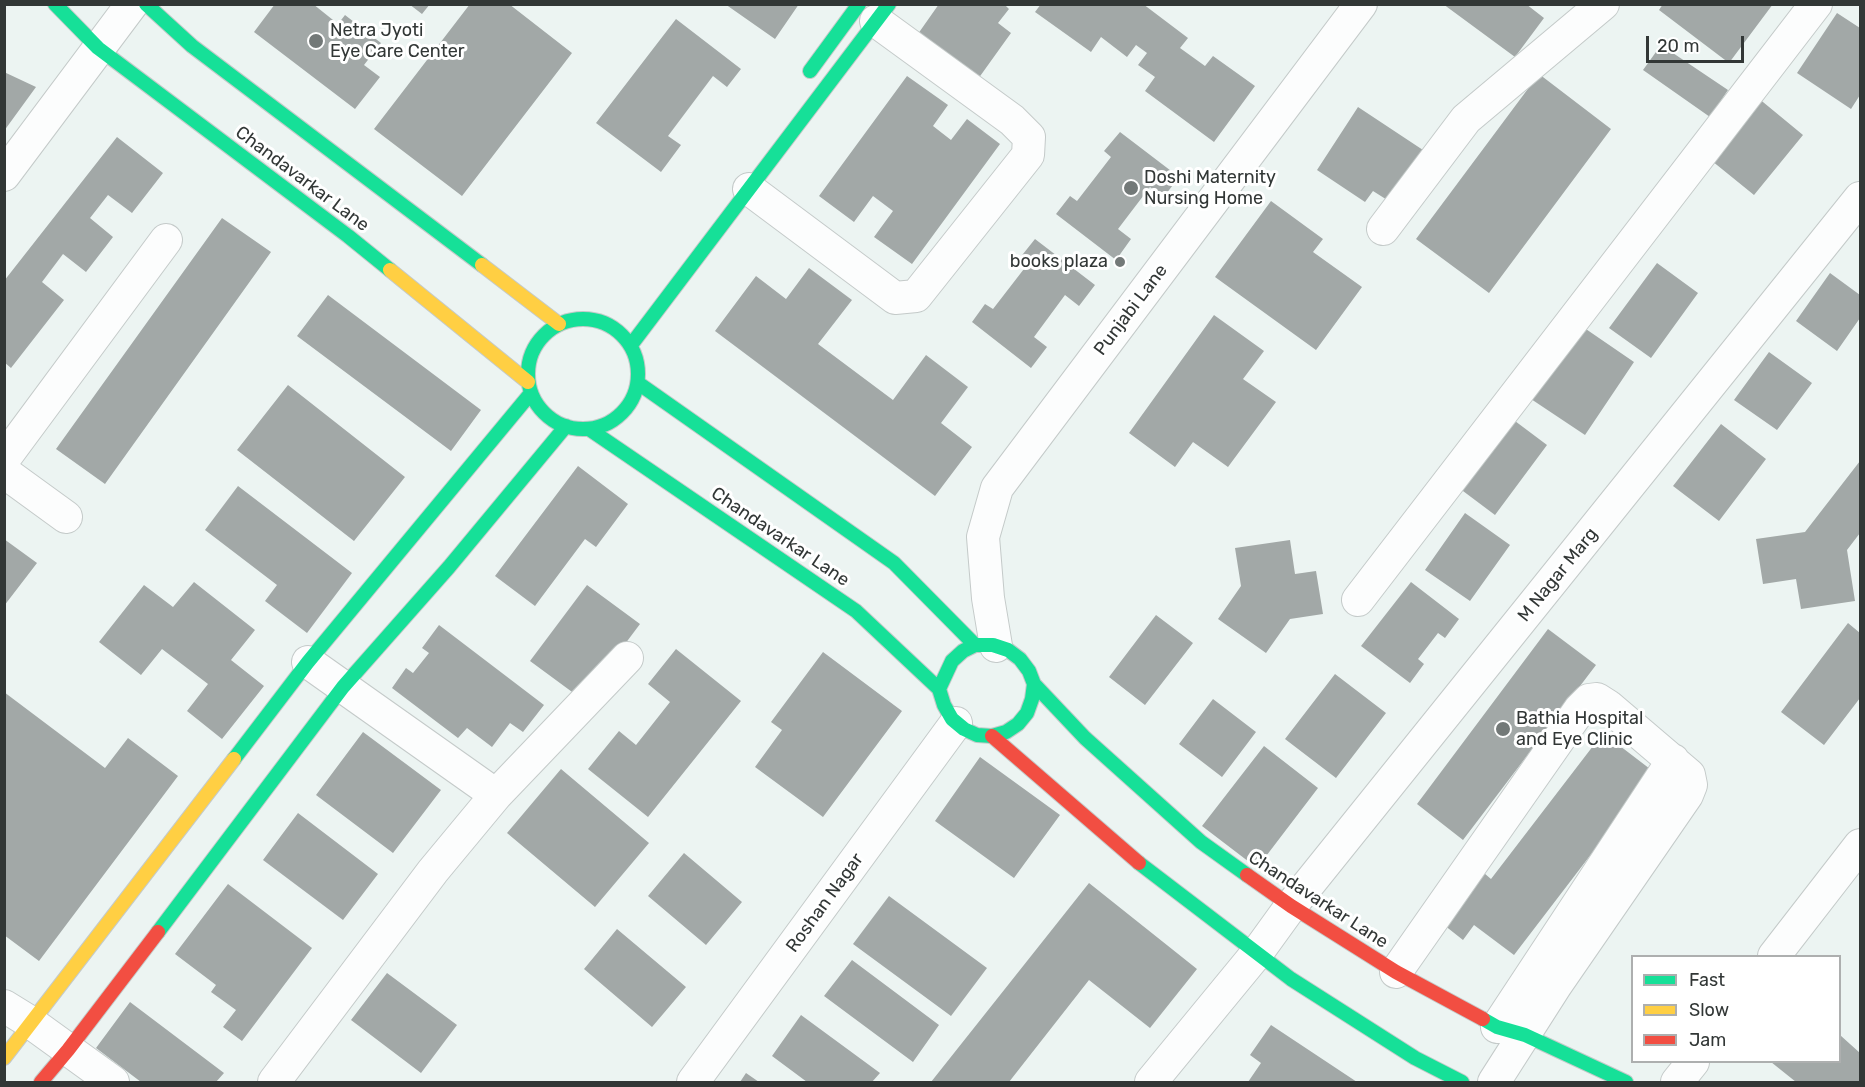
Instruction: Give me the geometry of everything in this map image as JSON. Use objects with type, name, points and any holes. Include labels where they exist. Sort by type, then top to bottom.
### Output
[{"type":"street","name":"Chandavarkar Lane","points":[[55,4],[98,48],[348,236],[530,387]]},
{"type":"street","points":[[4,176],[132,4]]},
{"type":"street","points":[[146,4],[192,46],[559,324]]},
{"type":"street","name":"Punjabi Lane","points":[[985,645],[988,598],[983,537],[997,488],[1361,4]]},
{"type":"street","points":[[1383,229],[1466,119],[1603,4]]},
{"type":"street","points":[[1358,600],[1816,4]]},
{"type":"street","points":[[801,83],[875,10]]},
{"type":"street","points":[[749,189],[895,298],[916,296],[1028,155],[1029,137],[1012,120],[875,10]]},
{"type":"street","points":[[631,345],[749,189],[875,10]]},
{"type":"street","name":"M Nagar Marg","points":[[1151,1083],[1860,198]]},
{"type":"street","points":[[4,459],[166,240]]},
{"type":"street","points":[[620,332],[629,317]]},
{"type":"street","points":[[585,318],[603,322],[620,332],[631,345],[637,362],[638,383],[634,397],[624,412],[610,423],[589,429],[576,429],[558,424],[543,413],[530,387],[528,360],[536,343],[549,329],[559,324],[585,318]]},
{"type":"street","name":"Chandavarkar Lane","points":[[638,383],[894,563],[985,645],[1008,650],[1020,658],[1029,670],[1034,684],[1085,738],[1200,842],[1291,906],[1396,972],[1511,1031],[1626,1083]]},
{"type":"street","points":[[4,1058],[17,1014],[308,663],[530,387]]},
{"type":"street","points":[[40,1083],[68,1050],[344,687],[449,567],[566,426]]},
{"type":"street","name":"Chandavarkar Lane","points":[[589,429],[856,611],[939,689],[944,705],[956,723]]},
{"type":"street","points":[[4,471],[66,517]]},
{"type":"street","points":[[939,689],[952,661],[963,651],[985,645]]},
{"type":"street","points":[[274,1083],[433,871],[496,795],[627,658]]},
{"type":"street","points":[[308,663],[496,795]]},
{"type":"street","points":[[956,723],[977,735],[992,736],[1006,732],[1027,713],[1034,684]]},
{"type":"street","points":[[1396,972],[1589,700],[1597,699],[1608,706],[1673,760],[1511,1031],[1494,1083]]},
{"type":"street","name":"Roshan Nagar","points":[[693,1083],[956,723]]},
{"type":"street","points":[[992,736],[1157,878],[1291,979],[1415,1058],[1462,1083]]},
{"type":"street","points":[[1776,955],[1860,845]]},
{"type":"street","points":[[17,1014],[112,1083]]},
{"type":"street","points":[[1677,1083],[1692,1063]]},
{"type":"building","points":[[275,4],[313,4],[338,24],[345,15],[381,43],[364,65],[380,77],[355,109],[254,32]]},
{"type":"building","points":[[409,4],[430,4],[422,14]]},
{"type":"building","points":[[470,4],[509,4],[572,53],[462,196],[374,129]]},
{"type":"building","points":[[725,4],[799,4],[775,39]]},
{"type":"building","points":[[939,4],[1004,4],[1009,9],[998,23],[1011,33],[973,86],[913,41]]},
{"type":"building","points":[[1041,4],[1143,4],[1188,38],[1180,48],[1205,66],[1213,56],[1255,86],[1214,142],[1145,91],[1155,77],[1138,65],[1147,53],[1136,45],[1127,57],[1101,37],[1091,52],[1035,12]]},
{"type":"building","points":[[1443,4],[1526,4],[1544,18],[1515,57]]},
{"type":"building","points":[[1663,4],[1773,4],[1729,63],[1659,10]]},
{"type":"building","points":[[1837,13],[1860,28],[1860,95],[1851,109],[1797,73]]},
{"type":"building","points":[[676,19],[741,69],[727,87],[713,76],[668,136],[681,145],[661,172],[596,123]]},
{"type":"building","points":[[1661,45],[1728,90],[1710,117],[1643,70]]},
{"type":"building","points":[[4,72],[36,87],[4,131]]},
{"type":"building","points":[[1539,74],[1611,129],[1489,293],[1416,239]]},
{"type":"building","points":[[907,76],[948,105],[933,126],[951,140],[967,119],[1000,144],[912,264],[874,237],[893,211],[873,196],[854,222],[819,196]]},
{"type":"building","points":[[1746,88],[1803,135],[1754,195],[1696,148]]},
{"type":"building","points":[[1358,107],[1426,152],[1392,203],[1373,191],[1365,202],[1317,170]]},
{"type":"building","points":[[1120,132],[1179,177],[1163,198],[1150,187],[1118,229],[1131,239],[1116,260],[1056,214],[1070,196],[1077,201],[1111,157],[1104,151]]},
{"type":"building","points":[[117,137],[163,173],[132,213],[108,195],[90,218],[113,237],[86,272],[63,254],[42,282],[64,300],[11,368],[4,362],[4,281]]},
{"type":"building","points":[[1271,201],[1323,239],[1313,252],[1362,287],[1316,350],[1215,277]]},
{"type":"building","points":[[222,218],[271,252],[105,484],[56,449]]},
{"type":"building","points":[[1035,239],[1095,285],[1079,306],[1065,295],[1034,337],[1047,347],[1031,368],[972,322],[985,304],[993,309],[1027,265],[1019,259]]},
{"type":"building","points":[[1657,263],[1698,293],[1651,358],[1609,328]]},
{"type":"building","points":[[809,268],[852,300],[818,344],[893,400],[926,355],[968,387],[941,423],[972,447],[935,496],[715,331],[756,276],[786,299]]},
{"type":"building","points":[[1830,273],[1860,295],[1860,318],[1837,351],[1796,321]]},
{"type":"building","points":[[328,295],[481,410],[451,451],[297,336]]},
{"type":"building","points":[[1214,315],[1264,351],[1243,379],[1276,402],[1228,467],[1193,442],[1175,467],[1129,433]]},
{"type":"building","points":[[1580,325],[1634,362],[1585,435],[1531,399]]},
{"type":"building","points":[[1769,352],[1812,383],[1777,430],[1734,400]]},
{"type":"building","points":[[288,385],[405,477],[354,541],[237,450]]},
{"type":"building","points":[[1495,406],[1547,445],[1495,515],[1443,476]]},
{"type":"building","points":[[1721,424],[1766,459],[1719,521],[1673,486]]},
{"type":"building","points":[[1860,461],[1860,533],[1847,550],[1855,601],[1801,609],[1796,579],[1763,584],[1756,539],[1805,532]]},
{"type":"building","points":[[578,466],[628,504],[596,547],[585,539],[535,606],[495,576]]},
{"type":"building","points":[[238,486],[352,573],[307,633],[265,601],[277,585],[205,530]]},
{"type":"building","points":[[1465,513],[1510,545],[1470,601],[1425,570]]},
{"type":"building","points":[[4,539],[37,563],[4,606]]},
{"type":"building","points":[[1290,540],[1295,574],[1316,571],[1323,614],[1290,619],[1266,653],[1218,619],[1241,586],[1235,548]]},
{"type":"building","points":[[194,582],[255,630],[231,660],[264,686],[222,739],[187,711],[208,684],[162,649],[141,675],[99,642],[144,585],[173,607]]},
{"type":"building","points":[[1411,582],[1459,619],[1445,638],[1438,633],[1418,659],[1424,664],[1410,683],[1361,646]]},
{"type":"building","points":[[587,585],[640,624],[583,700],[530,661]]},
{"type":"building","points":[[1156,615],[1193,643],[1145,705],[1109,677]]},
{"type":"building","points":[[1848,623],[1860,633],[1860,698],[1824,745],[1781,712]]},
{"type":"building","points":[[439,625],[544,705],[523,732],[510,723],[492,747],[467,728],[458,738],[392,688],[406,668],[413,673],[429,653],[422,648]]},
{"type":"building","points":[[1548,629],[1596,665],[1463,840],[1417,804]]},
{"type":"building","points":[[676,649],[741,701],[648,817],[588,769],[619,731],[636,745],[670,702],[648,684]]},
{"type":"building","points":[[823,652],[902,711],[823,817],[755,767],[782,730],[771,722]]},
{"type":"building","points":[[1335,674],[1386,713],[1336,778],[1285,739]]},
{"type":"building","points":[[4,692],[105,768],[128,738],[178,776],[39,961],[4,935]]},
{"type":"building","points":[[1213,699],[1256,732],[1222,777],[1179,744]]},
{"type":"building","points":[[363,732],[441,790],[393,853],[316,795]]},
{"type":"building","points":[[1603,733],[1654,772],[1514,955],[1474,925],[1463,940],[1444,925],[1484,873],[1491,879]]},
{"type":"building","points":[[1264,746],[1318,788],[1257,868],[1202,826]]},
{"type":"building","points":[[980,757],[1060,815],[1014,878],[935,821]]},
{"type":"building","points":[[561,769],[649,843],[595,907],[507,833]]},
{"type":"building","points":[[298,813],[378,874],[343,920],[263,860]]},
{"type":"building","points":[[684,853],[742,902],[706,945],[648,896]]},
{"type":"building","points":[[1089,883],[1197,969],[1150,1028],[1089,980],[1009,1082],[931,1082]]},
{"type":"building","points":[[228,884],[312,948],[242,1041],[223,1027],[236,1010],[211,992],[216,985],[175,954]]},
{"type":"building","points":[[889,896],[987,968],[951,1016],[853,944]]},
{"type":"building","points":[[617,929],[686,987],[652,1027],[584,969]]},
{"type":"building","points":[[852,960],[939,1025],[913,1062],[824,996]]},
{"type":"building","points":[[387,973],[457,1025],[421,1073],[351,1020]]},
{"type":"building","points":[[130,1002],[224,1073],[216,1082],[141,1082],[96,1048]]},
{"type":"building","points":[[801,1015],[880,1073],[872,1082],[807,1082],[772,1056]]},
{"type":"building","points":[[1271,1025],[1357,1082],[1248,1082],[1261,1063],[1250,1055]]},
{"type":"building","points":[[1841,1036],[1860,1053],[1860,1082],[1796,1082],[1772,1063],[1841,1063]]},
{"type":"building","points":[[746,1073],[759,1082],[740,1082]]},
{"type":"traffic: fast","points":[[55,4],[98,48],[390,270]]},
{"type":"traffic: fast","points":[[146,4],[192,46],[482,265]]},
{"type":"traffic: fast","points":[[810,71],[859,4]]},
{"type":"traffic: fast","points":[[631,345],[889,4]]},
{"type":"traffic: fast","points":[[583,319],[604,323],[622,335],[634,353],[638,374],[634,395],[622,413],[604,425],[583,429],[562,425],[544,413],[532,395],[528,374],[532,353],[544,335],[562,323],[583,319]]},
{"type":"traffic: fast","points":[[638,383],[894,563],[975,645]]},
{"type":"traffic: fast","points":[[234,759],[308,662],[531,393]]},
{"type":"traffic: fast","points":[[158,932],[343,687],[449,567],[566,426]]},
{"type":"traffic: fast","points":[[589,429],[856,611],[939,689],[952,719],[964,729],[977,735],[992,736],[1006,732],[1018,724],[1027,713],[1034,684]]},
{"type":"traffic: fast","points":[[939,689],[952,661],[963,651],[975,645],[993,645],[1008,650],[1020,659],[1029,671],[1034,684],[1085,738],[1201,842],[1247,875]]},
{"type":"traffic: fast","points":[[1139,863],[1291,979],[1415,1058],[1462,1082]]},
{"type":"traffic: fast","points":[[1483,1019],[1497,1027],[1525,1035],[1626,1082]]},
{"type":"traffic: slow","points":[[482,265],[559,324]]},
{"type":"traffic: slow","points":[[390,270],[528,382]]},
{"type":"traffic: slow","points":[[4,1058],[234,759]]},
{"type":"traffic: jam","points":[[992,736],[1139,863]]},
{"type":"traffic: jam","points":[[1247,875],[1291,906],[1396,972],[1483,1019]]},
{"type":"traffic: jam","points":[[41,1082],[158,932]]},
{"type":"place","name":"Netra Jyoti Eye Care Center","points":[[316,41]]},
{"type":"place","name":"Doshi Maternity Nursing Home","points":[[1131,188]]},
{"type":"place","name":"books plaza","points":[[1120,262]]},
{"type":"place","name":"Bathia Hospital and Eye Clinic","points":[[1503,729]]}]
